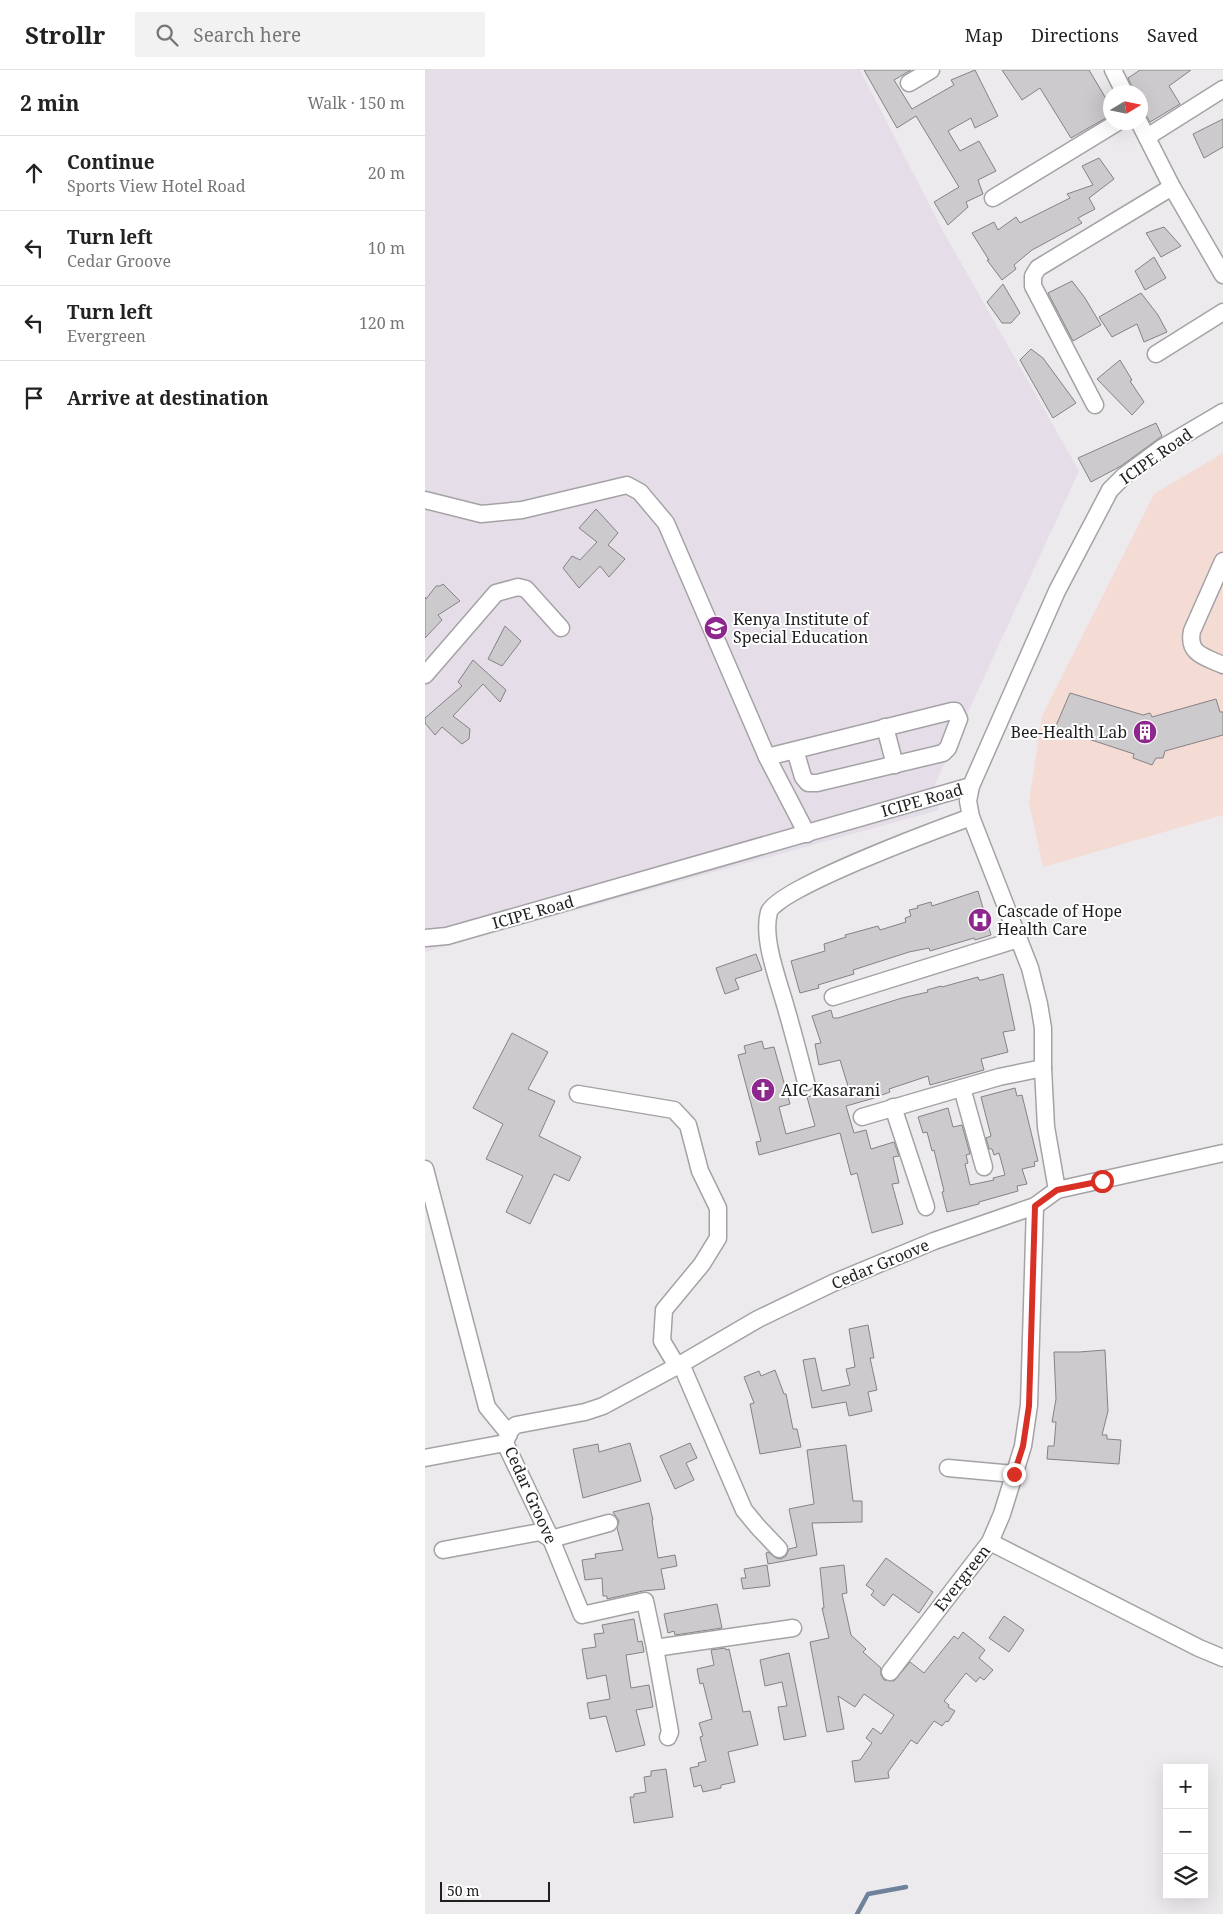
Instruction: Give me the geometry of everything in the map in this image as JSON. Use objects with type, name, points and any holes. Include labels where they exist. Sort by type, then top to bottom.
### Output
[{"type":"street","points":[[909,83],[931,70]]},
{"type":"street","points":[[1113,70],[1120,85]]},
{"type":"street","points":[[1148,127],[1223,89]]},
{"type":"street","points":[[993,198],[1105,130]]},
{"type":"street","points":[[1143,130],[1172,187],[1223,275]]},
{"type":"street","points":[[1095,405],[1033,286],[1033,276],[1038,268],[1172,187]]},
{"type":"street","points":[[1156,354],[1223,312]]},
{"type":"street","name":"ICIPE Road","points":[[425,938],[447,936],[971,786],[1057,591],[1110,490],[1124,476],[1162,448],[1223,412]]},
{"type":"street","points":[[425,500],[481,514],[522,510],[627,485],[640,492],[666,523],[767,757],[807,834]]},
{"type":"street","points":[[1223,561],[1192,631],[1190,640],[1192,648],[1199,654],[1223,665]]},
{"type":"street","points":[[425,675],[496,593],[519,587],[525,589],[561,628]]},
{"type":"street","points":[[767,757],[885,727],[952,711],[955,711],[959,719],[946,752],[817,783],[808,783],[803,777],[795,750]]},
{"type":"street","points":[[885,727],[895,765]]},
{"type":"street","points":[[971,786],[968,802],[971,817],[1030,968],[1039,1004],[1043,1028],[1046,1127],[1057,1190],[1223,1153]]},
{"type":"street","points":[[806,1082],[774,965],[768,935],[769,910],[802,886],[925,834],[971,817]]},
{"type":"street","points":[[833,997],[1018,939]]},
{"type":"street","points":[[862,1117],[999,1077],[1043,1068]]},
{"type":"street","points":[[962,1088],[984,1167]]},
{"type":"street","points":[[578,1094],[674,1110],[688,1125],[700,1171],[718,1208],[718,1238],[702,1264],[664,1310],[661,1341],[679,1365],[745,1510],[757,1527],[779,1548]]},
{"type":"street","points":[[893,1107],[926,1207]]},
{"type":"street","points":[[425,1169],[487,1406],[507,1439],[425,1458]]},
{"type":"street","name":"Cedar Groove","points":[[655,1648],[645,1601],[582,1615],[507,1439],[511,1429],[516,1425],[585,1412],[603,1406],[758,1319],[833,1283],[934,1241],[1035,1206],[1057,1190]]},
{"type":"street","name":"Evergreen","points":[[890,1672],[990,1542],[1003,1514],[1023,1446],[1029,1406],[1035,1206]]},
{"type":"street","points":[[948,1468],[1014,1474]]},
{"type":"street","points":[[443,1550],[540,1532],[551,1539],[609,1523]]},
{"type":"street","points":[[990,1542],[1199,1648],[1223,1658]]},
{"type":"street","points":[[668,1737],[671,1732],[655,1648],[793,1628]]},
{"type":"shaded area","name":"Kenya Institute of Special Education","points":[[425,70],[860,70],[943,231],[1079,471],[935,784],[939,810],[425,952]]},
{"type":"shaded area","points":[[1223,453],[1223,815],[1043,867],[1029,802],[1042,716],[1154,494]]},
{"type":"building","points":[[864,70],[911,70],[894,80],[912,109],[954,85],[951,80],[975,70],[998,116],[975,128],[971,118],[948,131],[960,151],[979,141],[996,171],[978,180],[983,194],[966,202],[968,207],[948,225],[934,202],[959,187],[916,116],[897,128]]},
{"type":"building","points":[[1002,70],[1089,70],[1103,94],[1103,120],[1071,138],[1040,88],[1022,100]]},
{"type":"building","points":[[1140,70],[1191,70],[1169,86],[1180,104],[1150,122],[1148,119],[1148,85],[1131,85],[1128,78]]},
{"type":"building","points":[[1223,119],[1223,147],[1204,158],[1193,134]]},
{"type":"building","points":[[1099,158],[1114,179],[1089,198],[1095,209],[1078,218],[1082,223],[1032,250],[1014,265],[1016,269],[1002,280],[987,260],[989,260],[972,233],[994,222],[998,230],[1016,217],[1020,223],[1070,198],[1067,194],[1093,185],[1082,166]]},
{"type":"building","points":[[1164,227],[1181,246],[1161,257],[1146,233]]},
{"type":"building","points":[[1154,257],[1166,278],[1145,290],[1135,271]]},
{"type":"building","points":[[1072,281],[1101,325],[1073,341],[1048,293]]},
{"type":"building","points":[[1003,284],[1020,313],[1011,323],[1002,323],[987,302]]},
{"type":"building","points":[[1141,293],[1158,315],[1167,332],[1144,342],[1137,324],[1112,337],[1099,317]]},
{"type":"building","points":[[1031,349],[1043,358],[1076,403],[1053,418],[1020,360]]},
{"type":"building","points":[[1120,360],[1132,380],[1130,381],[1144,402],[1132,415],[1097,379]]},
{"type":"building","points":[[1156,423],[1162,436],[1121,466],[1091,482],[1078,458]]},
{"type":"building","points":[[596,509],[618,533],[608,545],[625,559],[609,577],[600,566],[579,588],[563,568],[572,556],[580,560],[597,542],[579,528]]},
{"type":"building","points":[[443,584],[460,601],[438,615],[442,620],[425,638],[425,597],[426,599],[436,586]]},
{"type":"building","points":[[505,626],[521,641],[502,666],[488,659]]},
{"type":"building","points":[[473,660],[506,690],[500,702],[483,684],[453,716],[470,729],[469,739],[462,744],[442,727],[435,735],[425,723],[425,718],[462,686],[458,682]]},
{"type":"building","name":"Bee-Health Lab","points":[[1070,693],[1143,715],[1150,713],[1152,717],[1216,699],[1220,712],[1223,712],[1223,735],[1165,751],[1163,758],[1156,758],[1152,765],[1133,758],[1134,754],[1055,728]]},
{"type":"building","points":[[978,891],[991,935],[930,951],[929,948],[909,952],[853,970],[854,974],[818,985],[819,988],[800,993],[791,961],[825,951],[824,944],[846,937],[845,935],[878,926],[880,930],[906,922],[905,918],[911,916],[909,910],[918,908],[917,906],[931,902],[932,906]]},
{"type":"building","points":[[756,954],[762,970],[735,979],[739,989],[725,994],[716,968]]},
{"type":"building","points":[[1003,974],[1015,1030],[1003,1032],[1008,1052],[981,1059],[984,1070],[930,1085],[928,1076],[889,1089],[890,1092],[871,1099],[846,1106],[854,1133],[866,1130],[871,1149],[894,1142],[899,1156],[893,1157],[899,1183],[892,1184],[903,1224],[872,1233],[857,1173],[851,1175],[840,1133],[759,1155],[756,1142],[761,1141],[738,1055],[746,1053],[744,1046],[762,1041],[764,1049],[774,1047],[790,1104],[779,1107],[786,1134],[815,1126],[807,1097],[848,1086],[840,1060],[819,1065],[815,1044],[821,1043],[812,1016],[831,1010],[833,1018],[838,1018],[928,992],[927,990],[941,986],[978,977],[979,980],[982,980]]},
{"type":"building","points":[[512,1033],[548,1052],[528,1089],[555,1101],[539,1136],[581,1157],[569,1181],[554,1174],[530,1224],[506,1212],[523,1176],[486,1159],[503,1124],[473,1108]]},
{"type":"building","points":[[1015,1088],[1017,1096],[1022,1095],[1038,1161],[1034,1162],[1035,1166],[1022,1169],[1027,1184],[1017,1186],[1018,1191],[947,1212],[934,1150],[932,1151],[927,1132],[923,1133],[918,1117],[948,1108],[953,1127],[962,1125],[970,1154],[966,1155],[968,1163],[965,1164],[970,1185],[994,1180],[993,1178],[1005,1175],[999,1153],[994,1155],[992,1149],[989,1149],[986,1138],[991,1136],[981,1097]]},
{"type":"building","points":[[868,1325],[874,1358],[870,1358],[877,1390],[868,1392],[872,1411],[849,1416],[846,1402],[812,1408],[803,1360],[815,1358],[822,1391],[850,1385],[846,1369],[855,1367],[849,1329]]},
{"type":"building","points":[[1105,1350],[1108,1411],[1102,1435],[1107,1435],[1107,1439],[1121,1440],[1119,1464],[1047,1459],[1048,1446],[1054,1446],[1056,1422],[1052,1422],[1056,1399],[1054,1352]]},
{"type":"building","points":[[775,1370],[784,1394],[786,1394],[793,1429],[797,1429],[801,1447],[760,1454],[750,1404],[754,1403],[744,1377],[759,1371],[761,1376]]},
{"type":"building","points":[[630,1443],[641,1481],[583,1498],[573,1449],[598,1444],[599,1452]]},
{"type":"building","points":[[690,1443],[697,1458],[686,1463],[694,1480],[675,1489],[660,1456]]},
{"type":"building","points":[[846,1445],[853,1501],[862,1501],[862,1522],[812,1523],[817,1555],[768,1564],[766,1553],[768,1552],[781,1559],[786,1556],[789,1549],[797,1547],[789,1509],[814,1504],[807,1450]]},
{"type":"building","points":[[649,1503],[658,1558],[675,1555],[677,1566],[661,1569],[665,1589],[643,1591],[607,1599],[607,1596],[603,1596],[602,1578],[585,1580],[582,1560],[596,1558],[595,1554],[623,1550],[617,1528],[619,1521],[613,1512]]},
{"type":"building","points":[[886,1558],[933,1592],[919,1613],[893,1594],[884,1606],[871,1595],[874,1591],[866,1585]]},
{"type":"building","points":[[767,1565],[770,1586],[743,1589],[741,1578],[746,1578],[744,1569]]},
{"type":"building","points":[[844,1565],[847,1593],[842,1594],[851,1635],[866,1649],[863,1652],[881,1668],[881,1675],[884,1680],[894,1681],[910,1662],[924,1673],[954,1636],[958,1639],[963,1632],[985,1650],[979,1658],[993,1670],[984,1680],[980,1677],[976,1682],[966,1673],[944,1701],[949,1705],[948,1707],[955,1711],[948,1722],[946,1721],[942,1726],[934,1721],[917,1744],[911,1740],[888,1772],[889,1778],[855,1782],[852,1761],[860,1760],[872,1743],[866,1738],[873,1728],[881,1734],[894,1715],[864,1694],[855,1707],[838,1696],[844,1729],[827,1732],[810,1642],[829,1638],[822,1608],[824,1608],[820,1568]]},
{"type":"building","points":[[717,1604],[722,1628],[675,1635],[674,1631],[668,1633],[664,1614]]},
{"type":"building","points":[[1004,1616],[1024,1630],[1009,1652],[989,1638]]},
{"type":"building","points":[[634,1619],[638,1642],[642,1641],[644,1652],[626,1655],[631,1688],[649,1685],[653,1707],[636,1710],[645,1745],[616,1752],[606,1716],[590,1719],[587,1703],[610,1699],[606,1675],[587,1679],[582,1649],[596,1647],[594,1634],[604,1633],[602,1625]]},
{"type":"building","points":[[725,1648],[726,1650],[729,1649],[743,1712],[750,1711],[758,1745],[728,1752],[735,1782],[721,1785],[721,1788],[703,1792],[701,1785],[694,1787],[690,1768],[699,1766],[698,1763],[706,1761],[700,1737],[703,1736],[699,1723],[712,1719],[703,1683],[700,1684],[697,1669],[714,1665],[711,1650]]},
{"type":"building","points":[[789,1653],[806,1736],[784,1740],[778,1707],[787,1706],[782,1682],[765,1686],[760,1660]]},
{"type":"building","points":[[666,1769],[673,1817],[634,1823],[630,1797],[634,1797],[634,1794],[646,1792],[644,1777],[651,1776],[651,1771]]},
{"type":"waterway","points":[[857,1914],[868,1894],[906,1887]]},
{"type":"place","name":"Kenya Institute of Special Education","points":[[716,628]]},
{"type":"place","name":"Bee-Health Lab","points":[[1145,732]]},
{"type":"place","name":"Cascade of Hope Health Care","points":[[980,920]]},
{"type":"place","name":"AIC Kasarani","points":[[763,1090]]},
{"type":"route","points":[[1014,1474],[1023,1446],[1029,1406],[1035,1206],[1057,1190],[1102,1181]]}]
